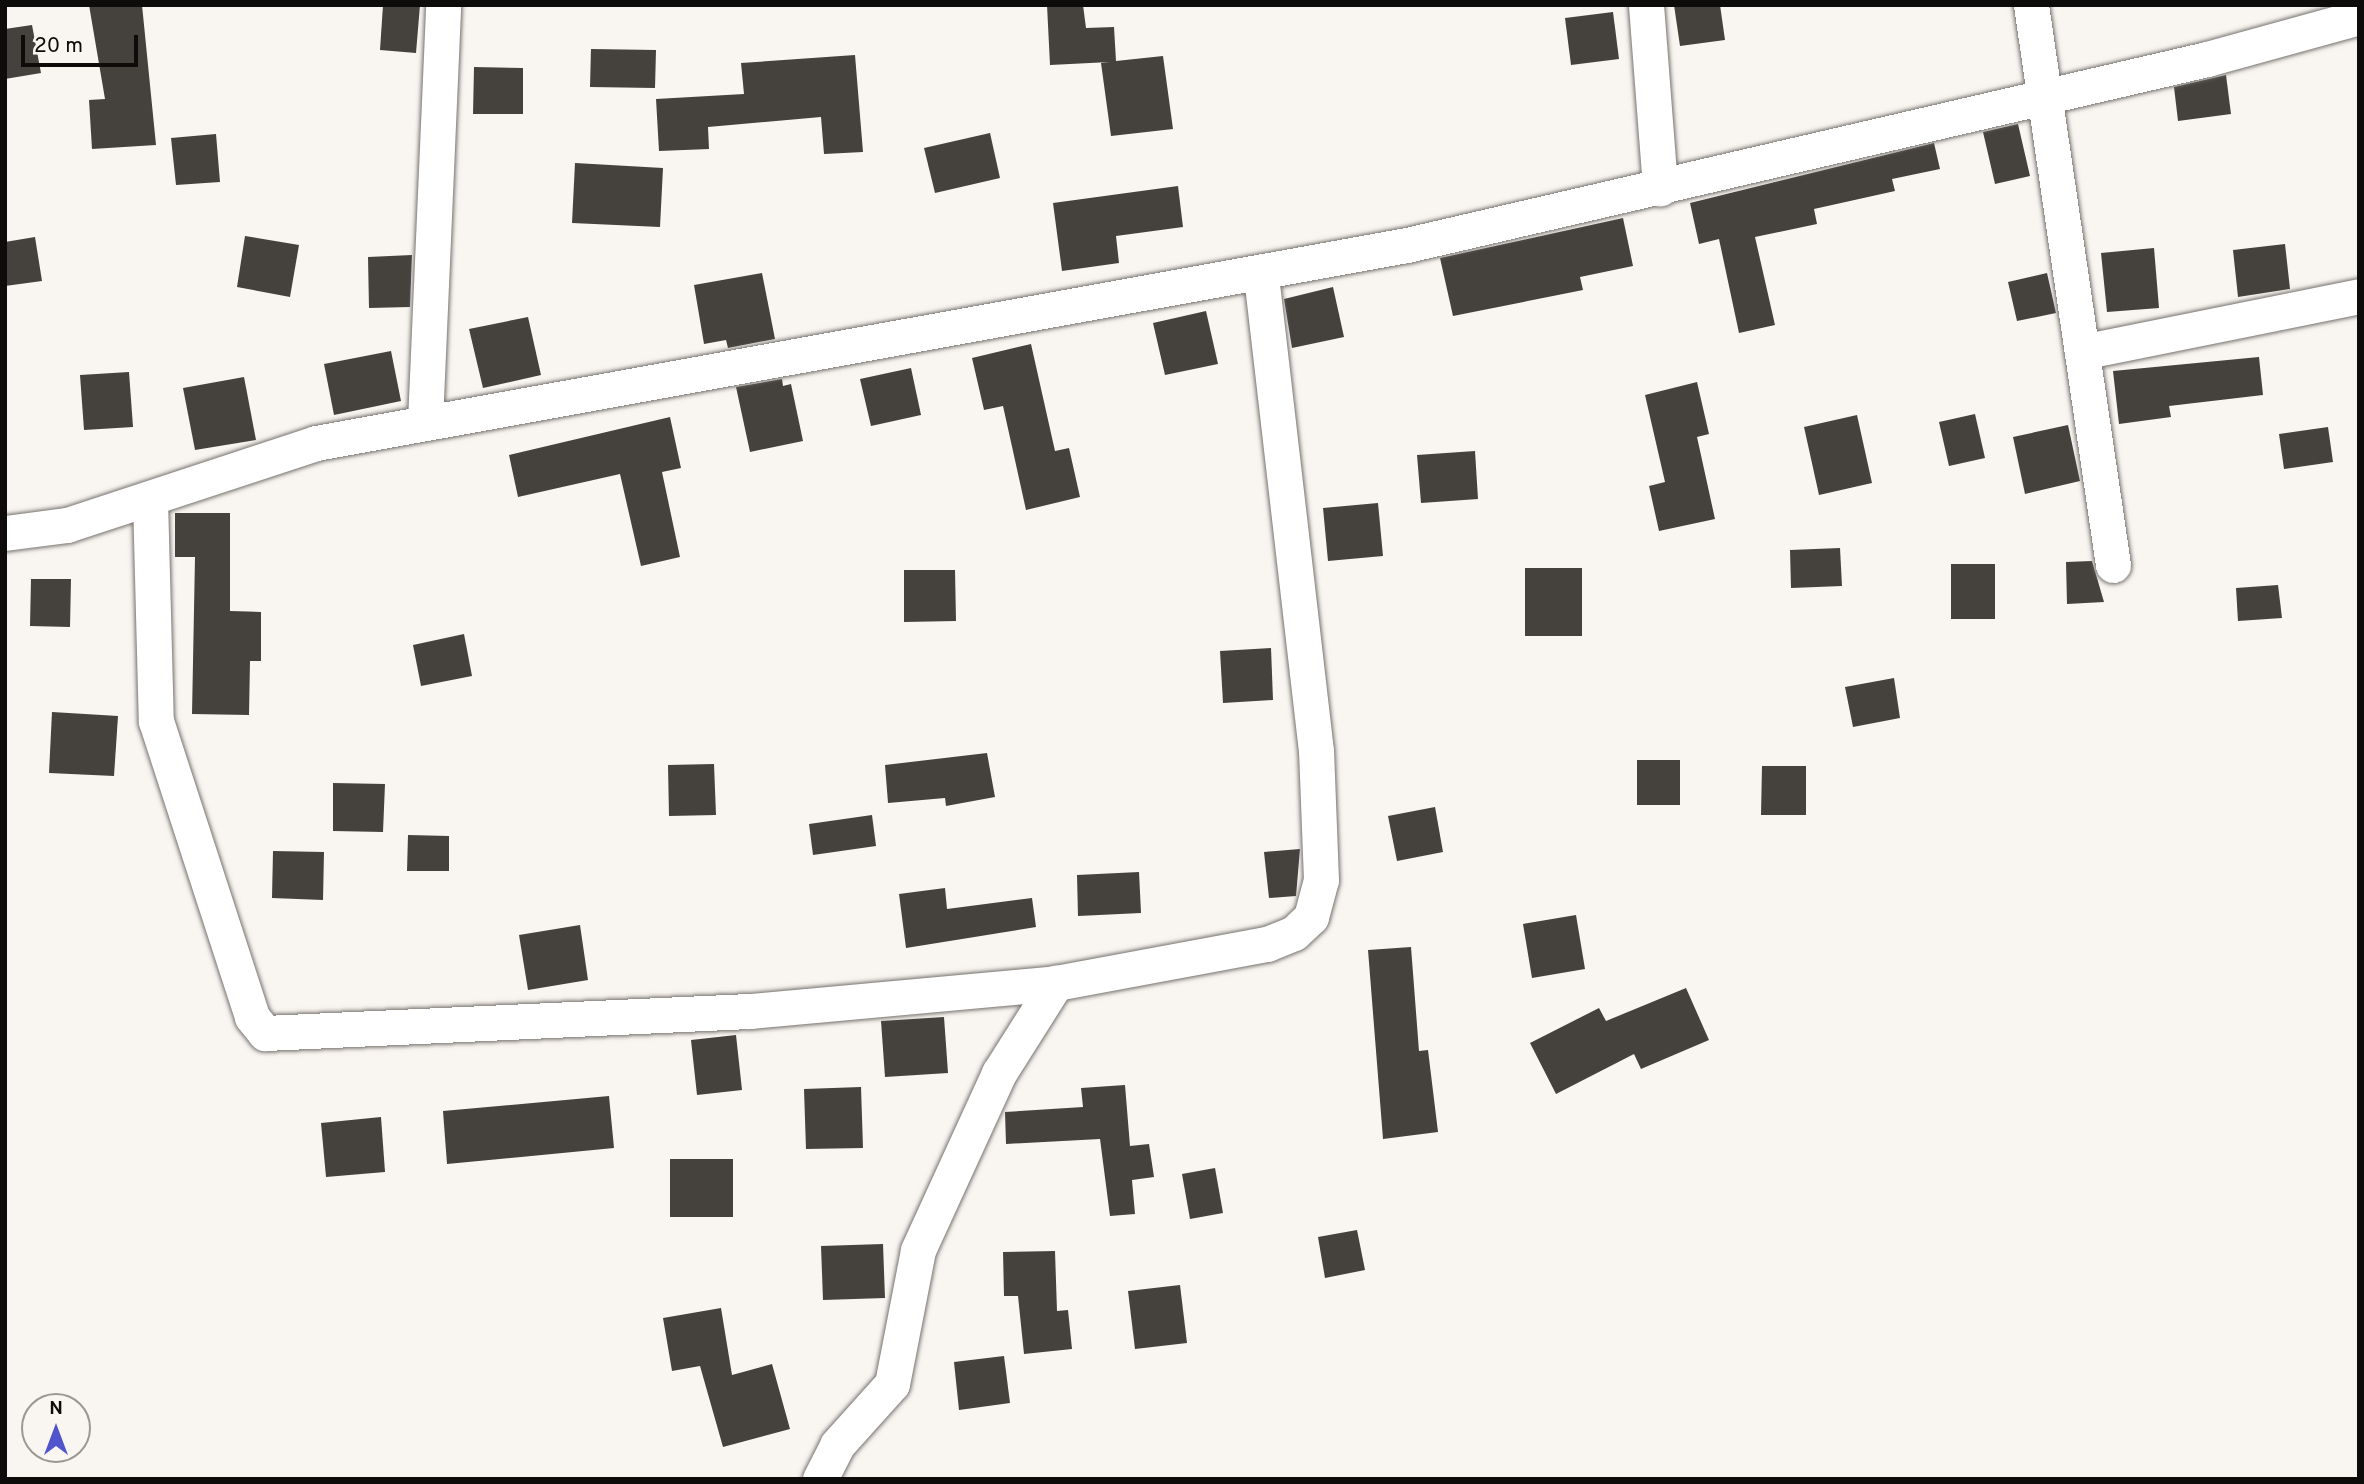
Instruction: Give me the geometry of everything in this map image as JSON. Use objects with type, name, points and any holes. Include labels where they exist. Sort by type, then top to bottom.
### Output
[{"type":"street","points":[[425,422],[443,5]]},
{"type":"street","points":[[1646,5],[1660,188]]},
{"type":"street","points":[[2031,5],[2113,565]]},
{"type":"street","points":[[5,533],[67,524],[316,443],[1261,272],[1660,188],[2359,18]]},
{"type":"street","points":[[150,499],[156,722],[252,1017],[265,1033],[750,1011],[1056,983],[1267,944],[1294,933],[1311,916],[1321,880],[1316,751],[1261,272]]},
{"type":"street","points":[[2081,352],[2359,296]]},
{"type":"street","points":[[820,1479],[837,1446],[892,1384],[918,1250],[999,1073],[1056,983]]},
{"type":"building","points":[[89,5],[142,5],[156,145],[92,149],[89,100],[105,99]]},
{"type":"building","points":[[383,5],[420,5],[416,53],[380,50]]},
{"type":"building","points":[[1047,5],[1083,5],[1086,28],[1114,27],[1116,61],[1163,56],[1173,129],[1111,136],[1101,63],[1110,62],[1050,65]]},
{"type":"building","points":[[1674,5],[1720,5],[1725,40],[1680,46]]},
{"type":"building","points":[[1613,12],[1619,59],[1571,65],[1565,18]]},
{"type":"building","points":[[32,25],[41,73],[5,79],[5,29]]},
{"type":"building","points":[[591,49],[656,50],[655,88],[590,87]]},
{"type":"building","points":[[855,55],[863,152],[824,154],[821,117],[708,127],[709,149],[659,151],[656,99],[744,94],[741,63]]},
{"type":"building","points":[[474,67],[523,68],[523,114],[473,114]]},
{"type":"building","points":[[2226,75],[2231,114],[2178,121],[2174,87]]},
{"type":"building","points":[[2018,124],[2030,176],[1995,184],[1983,132]]},
{"type":"building","points":[[990,133],[1000,178],[935,193],[924,148]]},
{"type":"building","points":[[216,134],[220,182],[176,185],[171,138]]},
{"type":"building","points":[[1934,143],[1940,169],[1892,179],[1895,191],[1814,209],[1817,224],[1755,237],[1775,325],[1739,333],[1719,239],[1699,244],[1690,203]]},
{"type":"building","points":[[575,163],[663,168],[660,227],[572,223]]},
{"type":"building","points":[[1178,186],[1183,227],[1116,236],[1119,263],[1062,271],[1053,203]]},
{"type":"building","points":[[1623,218],[1633,266],[1580,277],[1583,290],[1453,316],[1440,258]]},
{"type":"building","points":[[245,236],[299,245],[290,297],[237,287]]},
{"type":"building","points":[[35,237],[42,281],[5,286],[5,242]]},
{"type":"building","points":[[2285,244],[2290,289],[2238,297],[2233,250]]},
{"type":"building","points":[[2154,248],[2159,308],[2107,312],[2101,253]]},
{"type":"building","points":[[412,255],[410,307],[369,308],[368,257]]},
{"type":"building","points":[[762,273],[775,339],[728,348],[726,340],[704,344],[694,285]]},
{"type":"building","points":[[2047,273],[2056,313],[2017,321],[2008,282]]},
{"type":"building","points":[[1333,287],[1344,337],[1292,348],[1284,299]]},
{"type":"building","points":[[1206,311],[1218,364],[1165,375],[1153,323]]},
{"type":"building","points":[[528,317],[541,375],[483,388],[469,329]]},
{"type":"building","points":[[1031,344],[1055,451],[1069,448],[1080,497],[1026,510],[1003,406],[984,410],[972,358]]},
{"type":"building","points":[[391,351],[401,401],[334,415],[324,364]]},
{"type":"building","points":[[2259,357],[2263,395],[2169,406],[2171,417],[2119,424],[2113,371]]},
{"type":"building","points":[[911,368],[921,415],[871,426],[860,379]]},
{"type":"building","points":[[129,372],[133,427],[84,430],[80,375]]},
{"type":"building","points":[[244,377],[256,440],[195,450],[183,388]]},
{"type":"building","points":[[782,379],[783,386],[791,384],[803,441],[750,452],[736,387]]},
{"type":"building","points":[[1697,382],[1709,434],[1697,437],[1715,519],[1659,531],[1649,486],[1665,482],[1645,395]]},
{"type":"building","points":[[1975,414],[1985,458],[1949,466],[1939,422]]},
{"type":"building","points":[[1857,415],[1872,483],[1819,495],[1804,427]]},
{"type":"building","points":[[670,417],[681,468],[662,472],[680,557],[641,566],[620,474],[518,497],[509,455]]},
{"type":"building","points":[[2068,425],[2080,481],[2025,494],[2013,437]]},
{"type":"building","points":[[2328,427],[2333,462],[2284,469],[2279,434]]},
{"type":"building","points":[[1475,451],[1478,499],[1421,503],[1417,455]]},
{"type":"building","points":[[1378,503],[1383,556],[1328,561],[1323,508]]},
{"type":"building","points":[[175,513],[230,513],[230,611],[261,612],[261,661],[250,661],[249,715],[192,714],[195,557],[175,557]]},
{"type":"building","points":[[1840,548],[1842,586],[1791,588],[1790,550]]},
{"type":"building","points":[[2092,561],[2104,602],[2067,604],[2066,562]]},
{"type":"building","points":[[1951,564],[1995,564],[1995,619],[1951,619]]},
{"type":"building","points":[[1525,568],[1582,568],[1582,636],[1525,636]]},
{"type":"building","points":[[904,570],[955,570],[956,621],[904,622]]},
{"type":"building","points":[[31,579],[71,579],[70,627],[30,626]]},
{"type":"building","points":[[2278,585],[2282,618],[2238,621],[2236,588]]},
{"type":"building","points":[[464,634],[472,676],[421,686],[413,645]]},
{"type":"building","points":[[1271,648],[1273,700],[1223,703],[1220,651]]},
{"type":"building","points":[[1894,678],[1900,718],[1853,727],[1845,687]]},
{"type":"building","points":[[52,712],[118,716],[114,776],[49,773]]},
{"type":"building","points":[[987,753],[995,797],[946,806],[945,798],[888,803],[885,765]]},
{"type":"building","points":[[1637,760],[1680,760],[1680,805],[1637,805]]},
{"type":"building","points":[[714,764],[716,815],[669,816],[668,765]]},
{"type":"building","points":[[1762,766],[1806,766],[1806,815],[1761,815]]},
{"type":"building","points":[[333,783],[385,784],[383,832],[333,831]]},
{"type":"building","points":[[1435,807],[1443,852],[1397,861],[1388,816]]},
{"type":"building","points":[[872,815],[876,846],[813,855],[809,824]]},
{"type":"building","points":[[408,835],[449,836],[449,871],[407,871]]},
{"type":"building","points":[[1300,849],[1296,896],[1269,898],[1264,852]]},
{"type":"building","points":[[273,851],[324,852],[323,900],[272,898]]},
{"type":"building","points":[[1139,872],[1141,913],[1078,916],[1077,875]]},
{"type":"building","points":[[945,888],[947,909],[1032,898],[1036,927],[906,948],[899,894]]},
{"type":"building","points":[[1576,915],[1585,969],[1532,978],[1523,924]]},
{"type":"building","points":[[580,925],[588,980],[528,990],[519,935]]},
{"type":"building","points":[[1411,947],[1419,1051],[1428,1050],[1438,1132],[1383,1139],[1368,950]]},
{"type":"building","points":[[1686,988],[1709,1040],[1641,1069],[1634,1054],[1556,1094],[1530,1043],[1599,1008],[1606,1021]]},
{"type":"building","points":[[944,1017],[948,1073],[885,1077],[881,1021]]},
{"type":"building","points":[[736,1035],[742,1090],[697,1095],[691,1040]]},
{"type":"building","points":[[1125,1085],[1130,1146],[1149,1144],[1154,1177],[1132,1180],[1135,1214],[1110,1216],[1100,1139],[1006,1144],[1005,1112],[1083,1107],[1081,1088]]},
{"type":"building","points":[[861,1087],[863,1148],[806,1149],[804,1089]]},
{"type":"building","points":[[609,1096],[614,1148],[447,1164],[443,1111]]},
{"type":"building","points":[[381,1117],[385,1172],[326,1177],[321,1123]]},
{"type":"building","points":[[670,1159],[733,1159],[733,1217],[670,1217]]},
{"type":"building","points":[[1215,1168],[1223,1213],[1190,1219],[1182,1174]]},
{"type":"building","points":[[1357,1230],[1365,1270],[1325,1278],[1318,1237]]},
{"type":"building","points":[[883,1244],[885,1298],[823,1300],[821,1246]]},
{"type":"building","points":[[1055,1251],[1057,1311],[1068,1310],[1072,1349],[1024,1354],[1018,1296],[1004,1296],[1003,1252]]},
{"type":"building","points":[[1180,1285],[1187,1343],[1135,1349],[1128,1291]]},
{"type":"building","points":[[721,1308],[732,1375],[772,1364],[790,1429],[723,1447],[700,1366],[672,1371],[663,1318]]},
{"type":"building","points":[[1004,1356],[1010,1403],[959,1410],[954,1362]]}]
